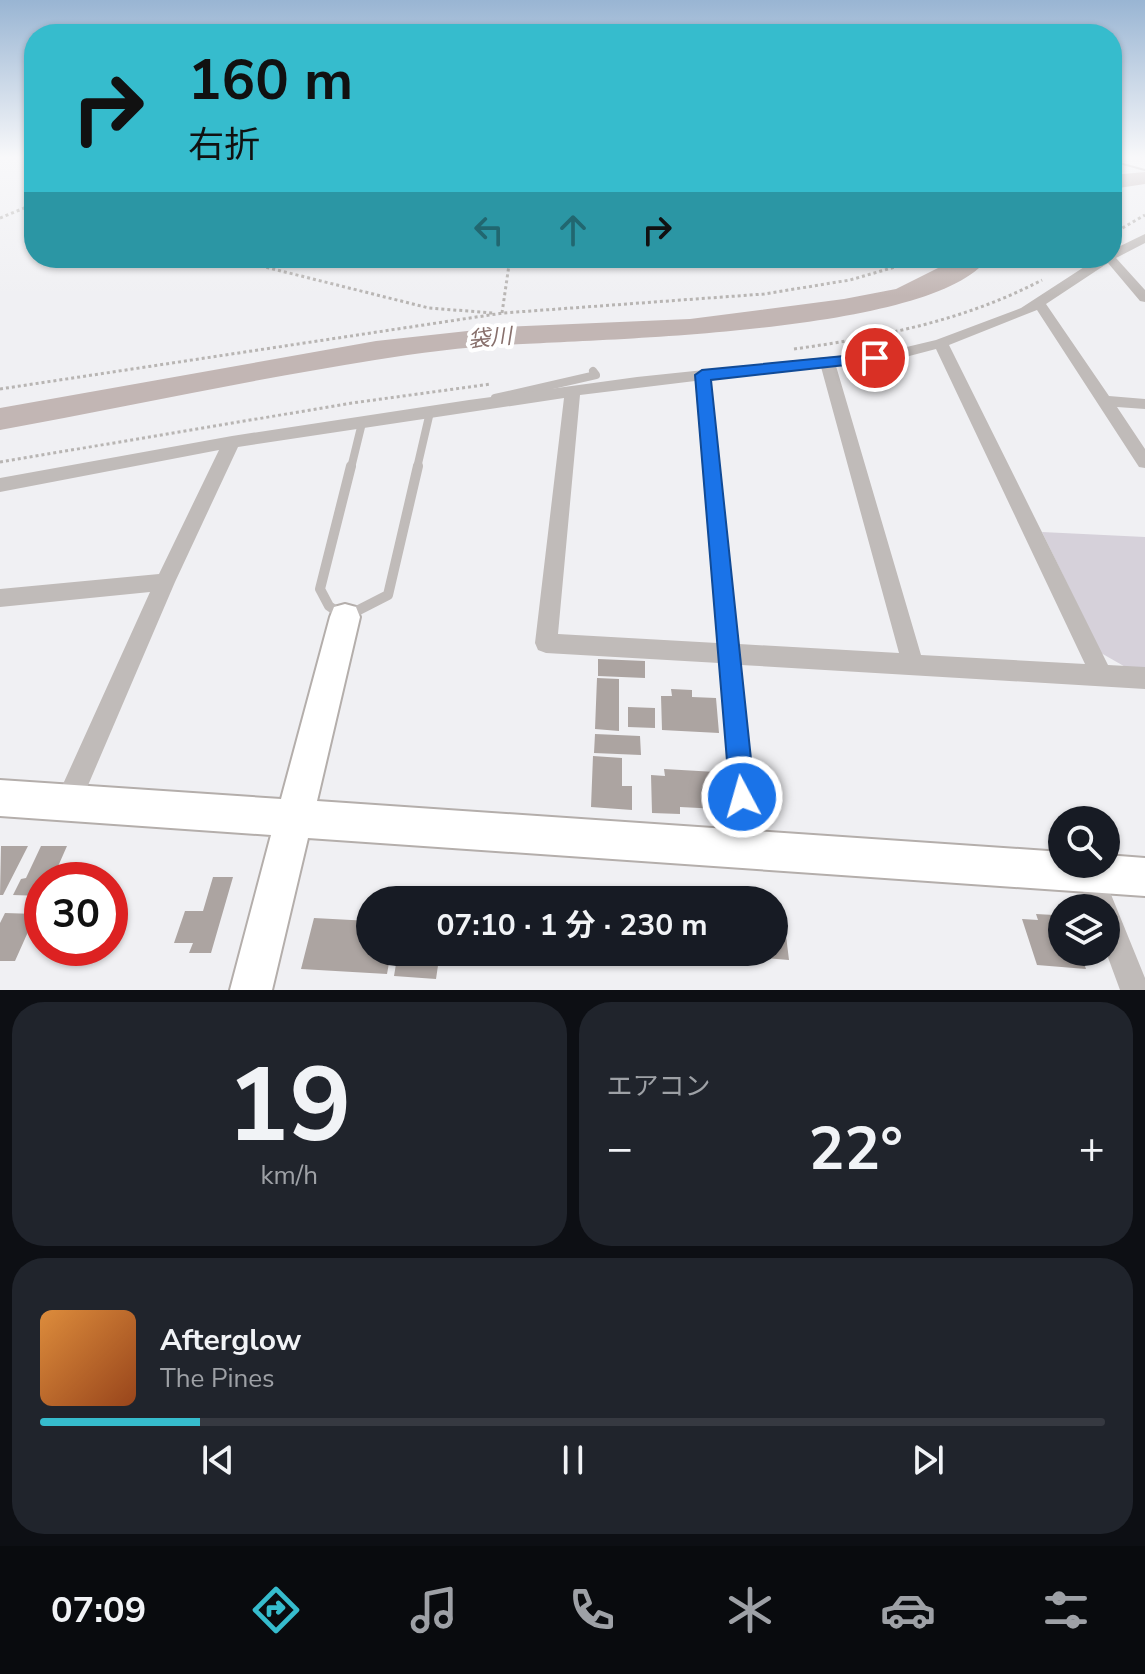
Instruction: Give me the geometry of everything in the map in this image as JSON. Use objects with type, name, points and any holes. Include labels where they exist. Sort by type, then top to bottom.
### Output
[{"type":"street","points":[[1122,250],[1145,238]]},
{"type":"street","points":[[0,485],[232,442],[469,406],[702,375],[894,355],[941,343],[1026,311],[1093,268]]},
{"type":"street","points":[[1119,268],[1145,298]]},
{"type":"street","points":[[1039,303],[1145,462]]},
{"type":"street","points":[[941,343],[1102,676]]},
{"type":"street","points":[[828,364],[913,665]]},
{"type":"street","points":[[702,375],[748,850]]},
{"type":"street","points":[[572,392],[546,643],[1145,678]]},
{"type":"street","points":[[1104,401],[1145,404]]},
{"type":"street","points":[[68,802],[165,582],[232,442]]},
{"type":"street","points":[[0,598],[165,582]]},
{"type":"street","points":[[251,990],[345,617]]},
{"type":"street","points":[[0,798],[1048,871]]},
{"type":"street","points":[[1120,876],[1145,877]]},
{"type":"street","points":[[1120,952],[1135,990]]},
{"type":"lane","points":[[469,406],[508,394],[596,375],[593,371]]},
{"type":"lane","points":[[362,423],[320,589],[329,606],[345,617],[388,595],[430,412]]},
{"type":"path","points":[[0,218],[24,208]]},
{"type":"path","points":[[1122,228],[1145,215]]},
{"type":"path","points":[[270,268],[429,308],[503,313]]},
{"type":"path","points":[[503,313],[507,268]]},
{"type":"path","points":[[0,389],[503,313],[764,294],[850,280],[891,268]]},
{"type":"path","points":[[781,350],[857,340],[928,322],[1007,298],[1042,280]]},
{"type":"path","points":[[0,462],[352,403],[503,383]]},
{"type":"shaded area","points":[[1042,532],[1145,537],[1145,670],[1129,669],[1101,653]]},
{"type":"building","points":[[598,659],[645,661],[645,678],[598,676]]},
{"type":"building","points":[[597,678],[619,679],[619,731],[595,729]]},
{"type":"building","points":[[671,689],[692,690],[692,697],[716,698],[719,733],[662,730],[661,696],[672,696]]},
{"type":"building","points":[[628,707],[655,708],[655,728],[628,727]]},
{"type":"building","points":[[595,734],[640,736],[641,755],[594,753]]},
{"type":"building","points":[[593,756],[622,758],[622,786],[632,786],[632,810],[591,807]]},
{"type":"building","points":[[664,769],[716,772],[719,809],[680,807],[680,814],[652,813],[651,775],[665,776]]},
{"type":"building","points":[[1,846],[28,846],[3,895],[0,895]]},
{"type":"building","points":[[41,846],[67,846],[60,862],[34,862]]},
{"type":"building","points":[[213,877],[233,877],[211,953],[189,953],[193,943],[174,943],[185,911],[203,911]]},
{"type":"building","points":[[24,878],[24,895],[13,895]]},
{"type":"building","points":[[5,913],[24,914],[24,941],[15,961],[0,961],[0,923]]},
{"type":"building","points":[[1036,914],[1048,915],[1048,966],[1037,965],[1022,919],[1038,920]]},
{"type":"building","points":[[314,918],[356,920],[356,966],[388,966],[387,974],[301,969]]},
{"type":"building","points":[[396,966],[438,966],[436,979],[394,976]]},
{"type":"building","points":[[1049,966],[1085,966],[1086,969]]},
{"type":"waterway","name":"袋川","points":[[0,419],[376,350],[504,336],[690,328],[844,307],[903,296],[959,268]]},
{"type":"route","points":[[742,797],[702,375],[875,358]]}]
